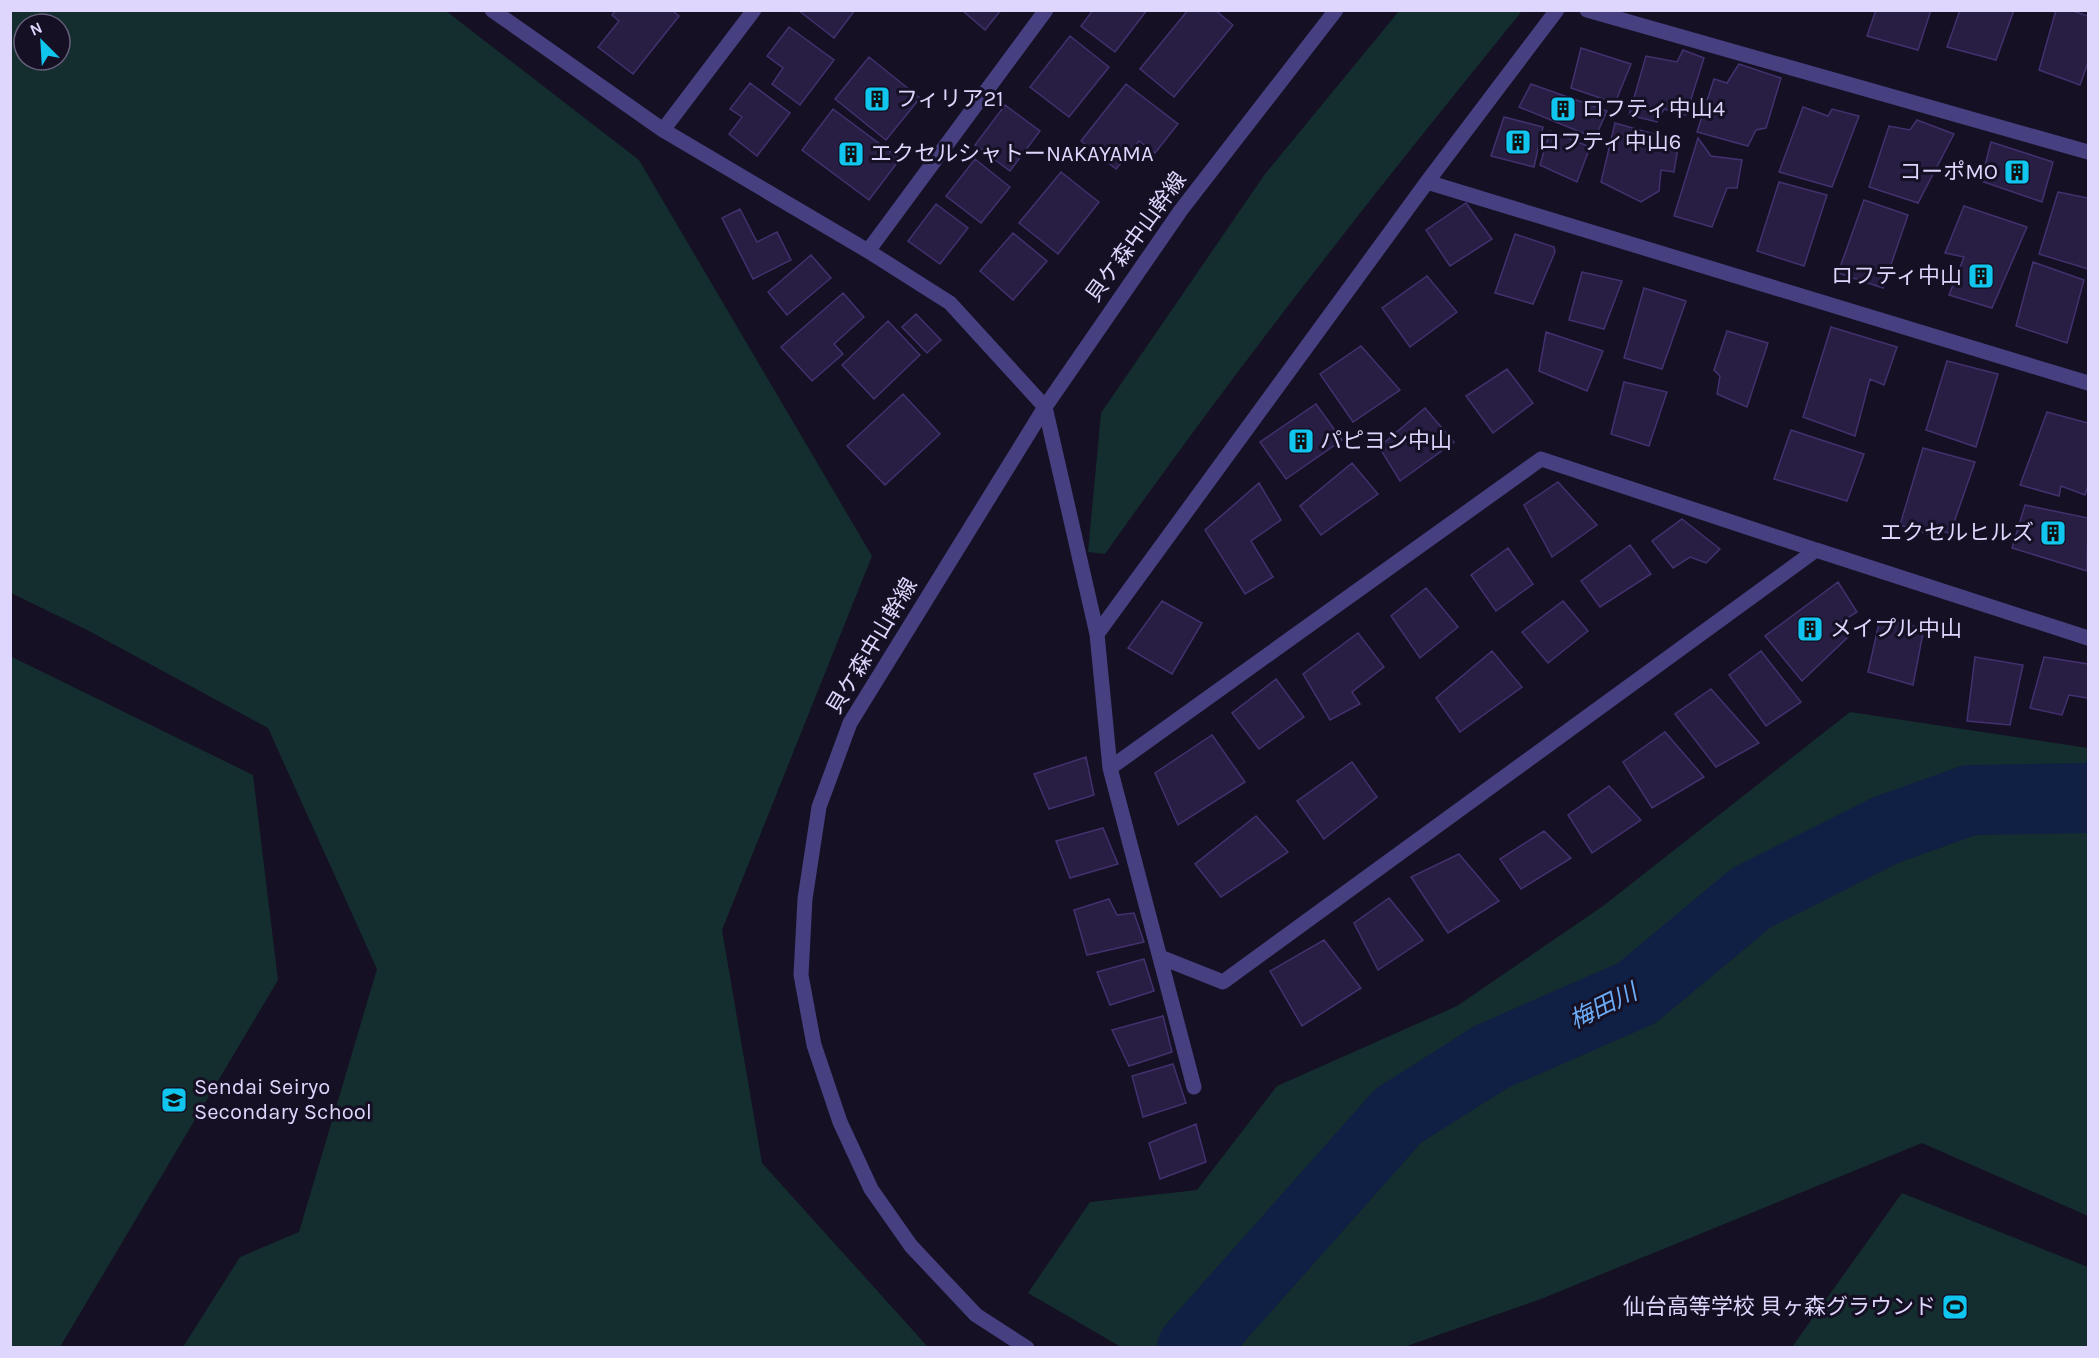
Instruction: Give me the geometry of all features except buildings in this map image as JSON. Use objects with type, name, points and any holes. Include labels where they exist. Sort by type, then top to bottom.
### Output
[{"type":"street","points":[[492,10],[663,130],[868,250],[950,303],[1045,407],[1097,633],[1110,768],[1194,1087]]},
{"type":"street","points":[[663,130],[754,10]]},
{"type":"street","points":[[868,250],[1046,10]]},
{"type":"street","name":"貝ケ森中山幹線","points":[[1027,1347],[976,1315],[911,1246],[871,1189],[840,1122],[814,1045],[801,975],[805,899],[819,807],[850,723],[1045,407],[1181,210],[1336,10]]},
{"type":"street","points":[[1097,633],[1427,182],[1557,10]]},
{"type":"street","points":[[1587,10],[2088,152]]},
{"type":"street","points":[[1427,182],[2088,383]]},
{"type":"street","points":[[1110,768],[1541,459],[2088,638]]},
{"type":"street","points":[[1160,957],[1223,982],[1816,550]]},
{"type":"green space","points":[[10,11],[446,11],[639,160],[872,556],[722,930],[762,1163],[928,1347],[183,1347],[240,1257],[299,1232],[377,969],[268,728],[89,631],[11,593]]},
{"type":"green space","points":[[1399,11],[1522,11],[1309,279],[1105,554],[1088,552],[1101,413],[1265,174]]},
{"type":"green space","name":"Sendai Seiryo Secondary School","points":[[10,656],[253,775],[278,980],[60,1347],[11,1347]]},
{"type":"green space","points":[[1850,712],[2088,748],[2088,1216],[1922,1143],[1541,1299],[1404,1347],[1121,1347],[1028,1293],[1090,1202],[1197,1190],[1277,1086],[1457,1006],[1603,906]]},
{"type":"green space","name":"仙台高等学校 貝ヶ森グラウンド","points":[[1902,1193],[2088,1267],[2088,1347],[1792,1347]]},
{"type":"waterway","name":"梅田川","points":[[1192,1348],[1398,1116],[1491,1057],[1637,993],[1751,898],[1886,830],[1970,800],[2088,798]]},
{"type":"place","name":"フィリア21","points":[[877,99]]},
{"type":"place","name":"ロフティ中山4","points":[[1563,109]]},
{"type":"place","name":"ロフティ中山6","points":[[1518,142]]},
{"type":"place","name":"エクセルシャトーNAKAYAMA","points":[[851,154]]},
{"type":"place","name":"コーポMO","points":[[2017,172]]},
{"type":"place","name":"ロフティ中山","points":[[1981,276]]},
{"type":"place","name":"パピヨン中山","points":[[1301,441]]},
{"type":"place","name":"エクセルヒルズ","points":[[2053,533]]},
{"type":"place","name":"メイプル中山","points":[[1810,629]]},
{"type":"place","name":"Sendai Seiryo Secondary School","points":[[174,1100]]},
{"type":"place","name":"仙台高等学校 貝ヶ森グラウンド","points":[[1955,1307]]}]
